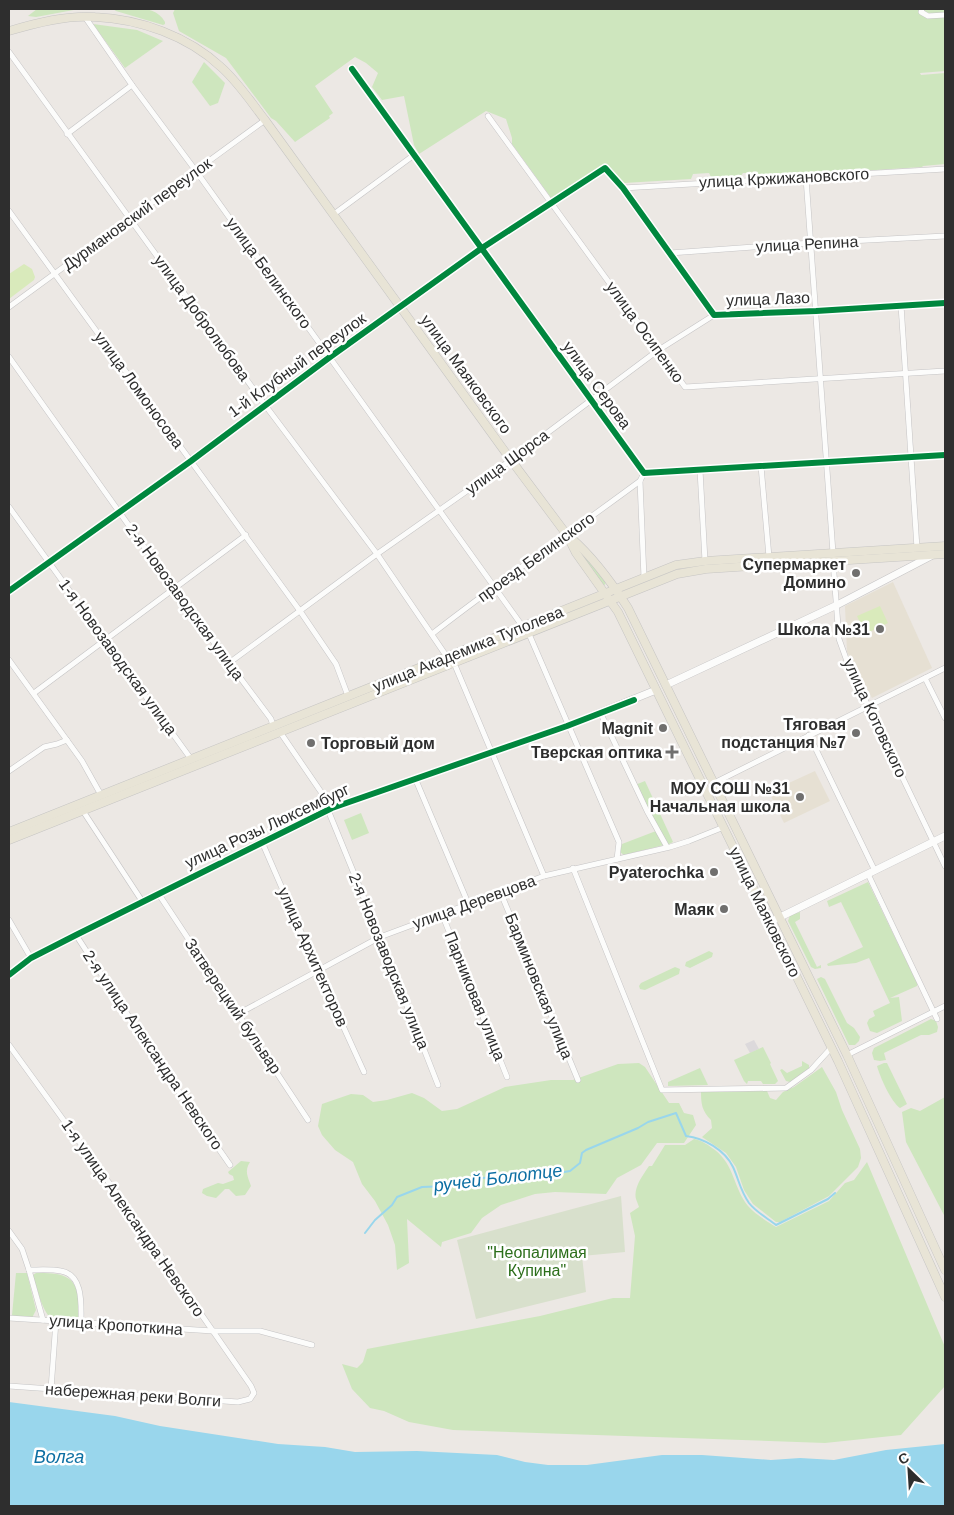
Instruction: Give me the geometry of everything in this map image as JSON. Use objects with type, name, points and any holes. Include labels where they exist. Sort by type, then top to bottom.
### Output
[{"type":"main road","name":"улица Маяковского","points":[[9,31],[45,22],[85,17],[127,21],[144,26],[175,37],[195,47],[213,60],[230,75],[266,120],[567,536],[576,553],[618,612],[831,1048],[945,1297]]},
{"type":"main road","name":"улица Маяковского","points":[[567,536],[581,547],[628,608],[847,1055],[945,1270]]},
{"type":"main road","name":"улица Академика Туполева","points":[[9,832],[676,566],[705,561],[769,557],[833,557],[934,551],[945,546]]},
{"type":"main road","name":"улица Академика Туполева","points":[[9,840],[687,572],[917,548],[945,554]]},
{"type":"main road","points":[[454,663],[454,658],[459,652]]},
{"type":"main road","points":[[442,668],[447,657]]},
{"type":"main road","points":[[280,732],[281,727],[286,721]]},
{"type":"main road","points":[[268,737],[273,726]]},
{"type":"main road","points":[[96,805],[101,795]]},
{"type":"street","points":[[922,9],[922,12],[928,16],[945,15]]},
{"type":"street","name":"улица Белинского","points":[[85,17],[523,627]]},
{"type":"street","name":"улица Добролюбова","points":[[9,52],[265,405],[377,554],[447,657]]},
{"type":"street","name":"улица Серова","points":[[352,69],[644,473]]},
{"type":"street","points":[[67,134],[132,85]]},
{"type":"street","name":"улица Осипенко","points":[[488,116],[685,387],[945,371]]},
{"type":"street","name":"Дурмановский переулок","points":[[9,307],[266,120]]},
{"type":"street","points":[[334,214],[414,155]]},
{"type":"street","name":"1-й Клубный переулок","points":[[9,591],[191,461],[400,306],[482,248],[605,168]]},
{"type":"street","name":"улица Лазо","points":[[605,168],[622,188],[714,314],[816,311],[945,303]]},
{"type":"street","name":"улица Кржижановского","points":[[622,188],[945,168]]},
{"type":"street","name":"улица Котовского","points":[[806,178],[839,639],[848,664],[945,866]]},
{"type":"street","name":"улица Ломоносова","points":[[9,211],[300,611],[336,664],[348,696]]},
{"type":"street","name":"улица Репина","points":[[670,253],[945,236]]},
{"type":"street","points":[[901,305],[917,548]]},
{"type":"street","name":"улица Щорса","points":[[229,663],[377,554],[511,460],[657,351],[714,314]]},
{"type":"street","name":"2-я Новозаводская улица","points":[[9,357],[174,589],[271,719],[273,726]]},
{"type":"street","points":[[644,473],[945,455]]},
{"type":"street","points":[[761,466],[769,557]]},
{"type":"street","points":[[700,470],[705,561]]},
{"type":"street","name":"проезд Белинского","points":[[432,634],[494,586],[567,536],[640,481],[644,473]]},
{"type":"street","name":"проезд Белинского","points":[[640,481],[644,578]]},
{"type":"street","name":"1-я Новозаводская улица","points":[[9,507],[191,759]]},
{"type":"street","points":[[34,693],[246,535]]},
{"type":"street","points":[[666,685],[837,605],[934,551]]},
{"type":"street","points":[[529,634],[567,726],[619,842],[617,858]]},
{"type":"street","points":[[9,660],[82,761],[101,795]]},
{"type":"street","points":[[454,663],[544,876]]},
{"type":"street","points":[[714,783],[945,668]]},
{"type":"street","points":[[925,678],[945,718]]},
{"type":"street","name":"улица Розы Люксембург","points":[[9,975],[31,958],[76,934],[330,809],[601,714],[656,690]]},
{"type":"street","points":[[601,714],[642,802],[667,847]]},
{"type":"street","name":"2-я Новозаводская улица","points":[[280,732],[330,809],[438,1085]]},
{"type":"street","points":[[808,735],[938,1020]]},
{"type":"street","points":[[9,771],[44,747],[67,740]]},
{"type":"street","points":[[415,778],[468,904]]},
{"type":"street","points":[[83,811],[142,901]]},
{"type":"street","name":"улица Деревцова","points":[[238,1014],[380,937],[544,876],[667,847],[689,841],[724,827]]},
{"type":"street","points":[[770,922],[945,836]]},
{"type":"street","name":"улица Архитекторов","points":[[262,842],[364,1072]]},
{"type":"street","points":[[573,868],[662,1090],[786,1088],[811,1070],[831,1048]]},
{"type":"street","name":"Барминовская улица","points":[[500,891],[578,1080]]},
{"type":"street","name":"Затверецкий бульвар","points":[[158,893],[308,1120]]},
{"type":"street","name":"Парниковая улица","points":[[442,914],[507,1078]]},
{"type":"street","points":[[9,920],[31,958]]},
{"type":"street","name":"2-я улица Александра Невского","points":[[76,934],[159,1063],[230,1165]]},
{"type":"street","points":[[847,1055],[945,1006]]},
{"type":"street","name":"1-я улица Александра Невского","points":[[9,1045],[131,1213],[254,1393]]},
{"type":"street","points":[[9,1231],[22,1249],[43,1320]]},
{"type":"street","points":[[29,1270],[62,1271],[70,1275],[78,1284],[80,1292],[81,1323]]},
{"type":"street","name":"улица Кропоткина","points":[[9,1318],[213,1331],[260,1331],[312,1345]]},
{"type":"street","points":[[51,1389],[56,1321]]},
{"type":"street","name":"набережная реки Волги","points":[[9,1386],[238,1402],[250,1399],[254,1393]]},
{"type":"shaded area","name":"Школа №31","points":[[893,582],[932,668],[872,698],[847,652],[845,606]]},
{"type":"shaded area","name":"МОУ СОШ №31 Начальная школа","points":[[815,771],[830,801],[784,823],[769,792]]},
{"type":"shaded area","points":[[754,1040],[759,1049],[750,1053],[745,1044]]},
{"type":"green space","points":[[135,8],[149,10],[161,16],[165,24],[163,25],[113,9]]},
{"type":"green space","points":[[37,9],[79,9],[36,17],[28,16]]},
{"type":"green space","points":[[175,9],[945,9],[945,71],[920,73],[921,75],[945,73],[945,164],[753,178],[749,173],[743,173],[740,177],[712,179],[709,173],[693,174],[691,179],[624,183],[605,164],[552,199],[512,144],[506,119],[486,111],[419,154],[414,145],[404,96],[382,100],[372,87],[378,73],[355,57],[315,86],[333,113],[329,116],[330,118],[295,142],[271,118],[226,58],[179,31],[173,13]]},
{"type":"green space","points":[[93,24],[137,30],[163,41],[125,68]]},
{"type":"green space","points":[[204,62],[225,83],[218,103],[210,106],[192,82]]},
{"type":"green space","points":[[24,264],[32,269],[35,277],[34,280],[9,299],[9,274]]},
{"type":"green space","points":[[580,552],[606,581],[605,585],[600,582]]},
{"type":"green space","points":[[880,606],[888,623],[865,634],[857,616]]},
{"type":"green space","points":[[645,781],[673,842],[667,845],[635,785]]},
{"type":"green space","points":[[361,813],[369,833],[352,840],[344,820]]},
{"type":"green space","points":[[656,831],[664,845],[624,855],[620,852],[622,844]]},
{"type":"green space","points":[[868,882],[917,983],[917,986],[890,998],[899,997],[902,1021],[877,1033],[870,1031],[867,1023],[869,1019],[875,1016],[873,1011],[890,1003],[869,958],[856,963],[828,966],[827,964],[863,947],[841,902],[829,907],[827,901]]},
{"type":"green space","points":[[800,912],[800,919],[795,922],[817,967],[821,965],[821,968],[815,969],[811,967],[788,921],[790,915]]},
{"type":"green space","points":[[709,951],[713,953],[712,957],[690,968],[685,966],[686,962]]},
{"type":"green space","points":[[675,967],[680,969],[679,974],[645,990],[640,989],[641,983]]},
{"type":"green space","points":[[821,977],[825,979],[847,1023],[854,1028],[860,1037],[855,1045],[849,1045],[817,979]]},
{"type":"green space","points":[[931,1019],[936,1021],[937,1032],[921,1035],[884,1053],[886,1060],[874,1060],[872,1053],[874,1048]]},
{"type":"green space","points":[[763,1047],[778,1081],[775,1084],[763,1084],[761,1081],[748,1081],[747,1084],[734,1060]]},
{"type":"green space","points":[[802,1061],[809,1065],[809,1070],[790,1082],[786,1081],[780,1070],[782,1069],[787,1073],[802,1066]]},
{"type":"green space","points":[[639,1063],[645,1067],[669,1103],[679,1103],[684,1113],[693,1115],[696,1125],[684,1143],[657,1143],[641,1165],[617,1178],[606,1194],[555,1192],[535,1194],[501,1205],[482,1218],[471,1233],[442,1242],[441,1247],[407,1219],[409,1263],[397,1270],[395,1245],[388,1225],[375,1201],[362,1184],[353,1162],[335,1150],[322,1135],[318,1126],[322,1104],[351,1094],[363,1095],[373,1102],[412,1093],[424,1098],[442,1111],[457,1109],[505,1087],[551,1080],[573,1080],[618,1064]]},
{"type":"green space","points":[[887,1063],[907,1104],[900,1108],[890,1095],[878,1071],[877,1066]]},
{"type":"green space","points":[[822,1067],[836,1092],[860,1149],[861,1158],[858,1167],[829,1196],[780,1222],[776,1222],[753,1204],[744,1190],[736,1167],[726,1153],[702,1137],[712,1128],[711,1120],[703,1107],[701,1092],[767,1091],[770,1098],[776,1100],[783,1092],[794,1087]]},
{"type":"green space","points":[[700,1068],[708,1085],[668,1086],[668,1082]]},
{"type":"green space","points":[[945,1097],[945,1217],[906,1142],[902,1112],[911,1108],[920,1111]]},
{"type":"green space","points":[[694,1139],[708,1145],[722,1156],[748,1206],[776,1227],[829,1201],[845,1183],[854,1180],[867,1162],[945,1347],[945,1386],[901,1435],[825,1443],[453,1430],[409,1422],[384,1411],[370,1408],[352,1389],[342,1364],[357,1368],[363,1362],[367,1349],[540,1316],[613,1298],[630,1298],[635,1236],[630,1213],[639,1207],[635,1195],[637,1186],[641,1177],[649,1166],[652,1166],[665,1145],[685,1145]]},
{"type":"green space","points":[[241,1161],[250,1162],[247,1171],[251,1186],[245,1195],[236,1196],[229,1189],[225,1189],[216,1198],[202,1193],[203,1189],[218,1183],[223,1184],[234,1180],[233,1176],[228,1172]]},
{"type":"green space","name":"\"Неопалимая Купина\"","points":[[621,1196],[625,1252],[582,1256],[586,1292],[476,1319],[457,1240]]},
{"type":"green space","points":[[16,1273],[27,1273],[36,1310],[32,1318],[13,1317],[12,1315]]},
{"type":"green space","points":[[36,1273],[52,1273],[71,1280],[78,1292],[80,1316],[78,1321],[59,1321],[49,1316],[38,1293],[33,1275]]},
{"type":"water","name":"Волга","points":[[9,1402],[115,1416],[160,1426],[278,1444],[325,1447],[355,1452],[417,1451],[497,1455],[548,1465],[587,1465],[662,1455],[702,1455],[771,1460],[800,1458],[834,1460],[886,1450],[945,1444],[945,1506],[9,1506]]},
{"type":"waterway","name":"ручей Болотце","points":[[365,1233],[375,1220],[392,1205],[397,1197],[422,1187],[448,1186],[468,1180],[491,1177],[518,1180],[570,1171],[580,1163],[582,1153],[586,1150],[648,1122],[676,1113],[686,1136],[707,1142],[725,1155],[733,1167],[749,1203],[776,1225],[828,1199],[835,1193]]},
{"type":"cycle path","points":[[352,69],[644,473],[945,455]]},
{"type":"cycle path","points":[[9,591],[191,461],[330,357],[482,248],[605,168],[623,188],[714,315],[945,303]]},
{"type":"cycle path","points":[[9,975],[31,958],[332,808],[567,726],[634,700]]},
{"type":"place","name":"Супермаркет Домино","points":[[856,573]]},
{"type":"place","name":"Школа №31","points":[[880,629]]},
{"type":"place","name":"Magnit","points":[[663,728]]},
{"type":"place","name":"Тяговая подстанция №7","points":[[856,733]]},
{"type":"place","name":"Торговый дом","points":[[311,743]]},
{"type":"place","name":"Тверская оптика","points":[[672,752]]},
{"type":"place","name":"МОУ СОШ №31 Начальная школа","points":[[800,797]]},
{"type":"place","name":"Pyaterochka","points":[[714,872]]},
{"type":"place","name":"Маяк","points":[[724,909]]}]
